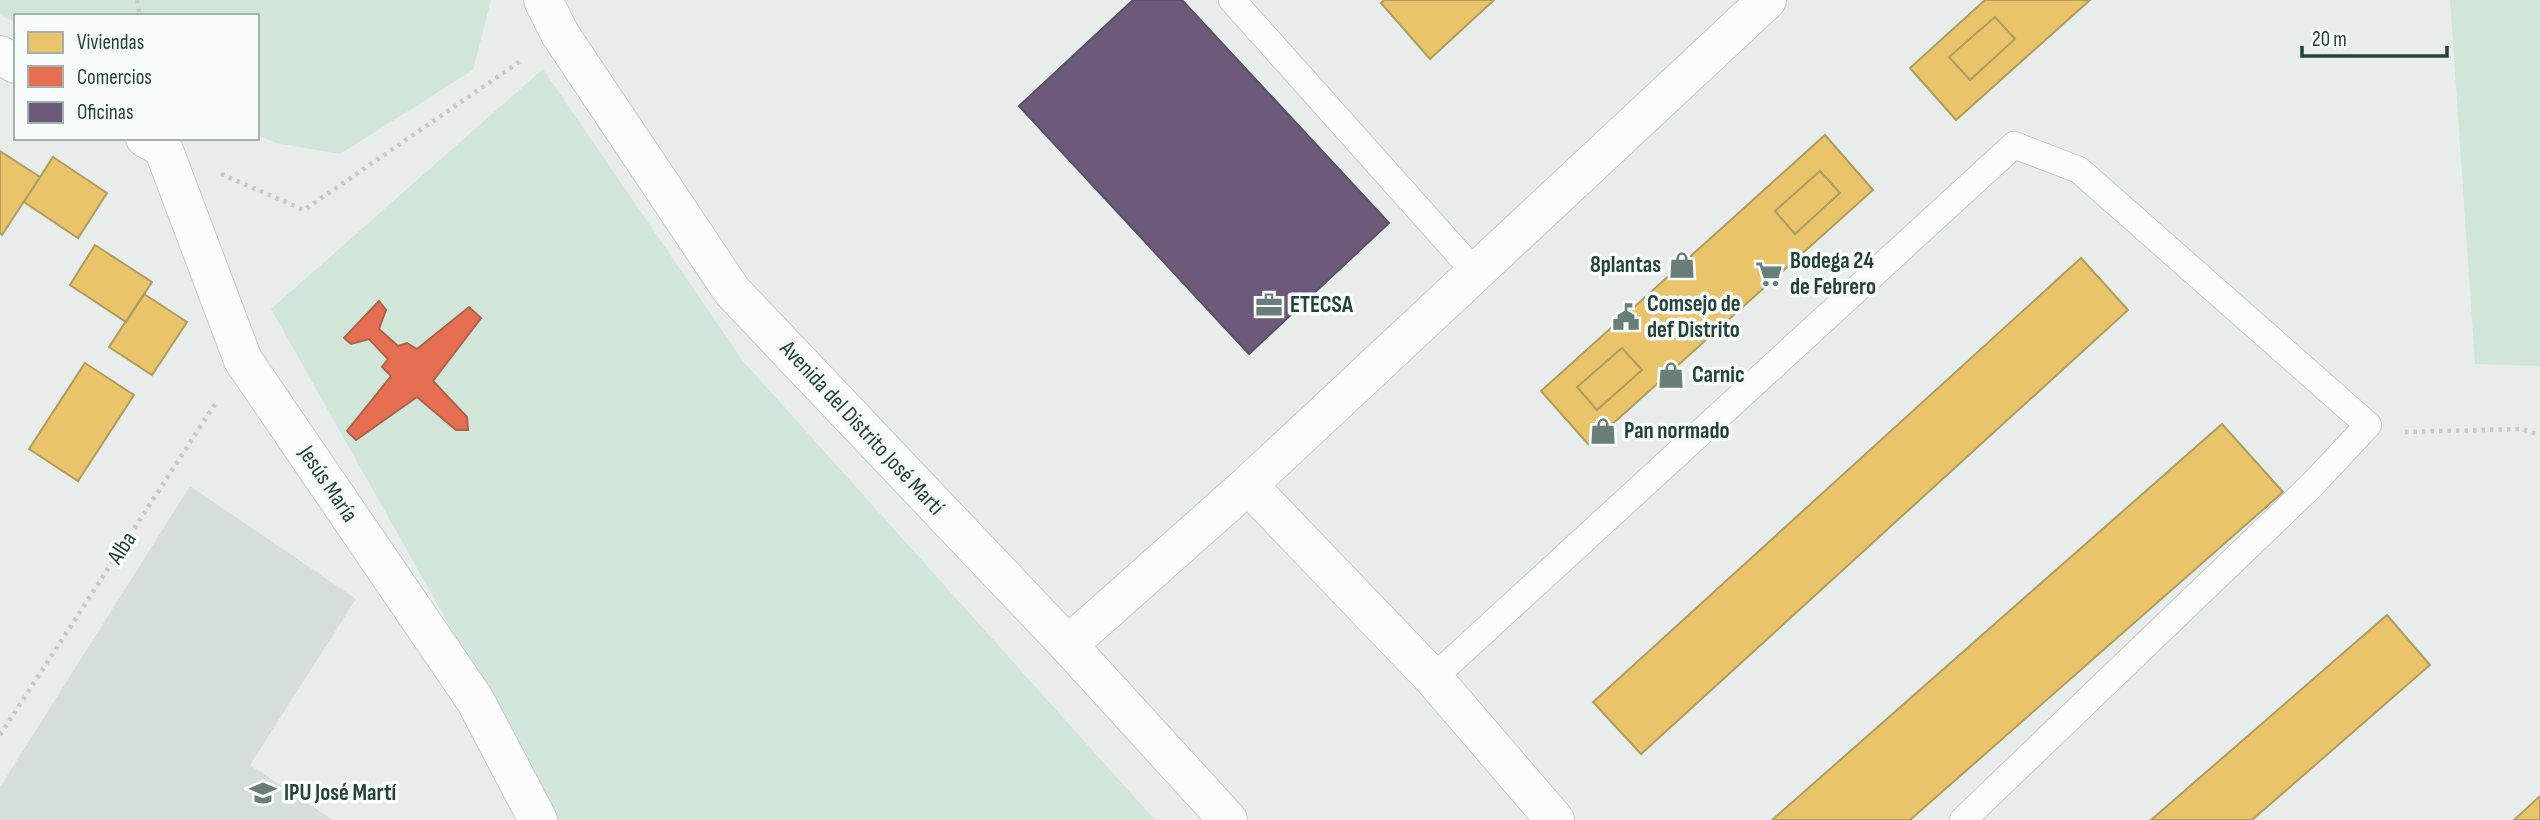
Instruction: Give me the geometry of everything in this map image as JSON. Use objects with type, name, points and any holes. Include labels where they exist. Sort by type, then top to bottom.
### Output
[{"type":"street","name":"Avenida del Distrito José Martí","points":[[542,0],[560,34],[732,291],[1068,645],[1228,820]]},
{"type":"street","points":[[1068,645],[1248,485],[1767,0]]},
{"type":"street","name":"Jesús María","points":[[154,143],[243,360],[475,700],[538,820]]},
{"type":"street","points":[[1248,485],[1433,678],[1555,820]]},
{"type":"lane","points":[[1232,0],[1475,272]]},
{"type":"lane","points":[[1433,678],[2014,145],[2079,170],[2368,425],[2312,485],[1963,820]]},
{"type":"path","points":[[154,143],[304,210],[560,34]]},
{"type":"path","name":"Alba","points":[[0,735],[243,360]]},
{"type":"path","points":[[2368,425],[2395,432],[2522,429],[2540,435]]},
{"type":"shaded area","points":[[190,486],[356,599],[250,765],[333,820],[0,820],[0,787]]},
{"type":"green space","points":[[0,0],[491,0],[473,70],[340,154],[276,143],[259,136],[259,14],[14,14],[14,22],[0,15]]},
{"type":"green space","points":[[2450,0],[2540,0],[2540,366],[2475,364]]},
{"type":"green space","points":[[543,69],[743,361],[1155,820],[559,820],[271,309]]},
{"type":"building: Viviendas","points":[[1384,0],[1494,0],[1430,59],[1381,3]]},
{"type":"building: Viviendas","points":[[1985,0],[2090,0],[1956,120],[1910,68]]},
{"type":"building: Viviendas","points":[[1995,17],[2015,39],[1970,80],[1949,57]]},
{"type":"building: Viviendas","points":[[1825,135],[1873,190],[1589,445],[1541,391]]},
{"type":"building: Viviendas","points":[[0,151],[40,177],[2,235],[0,233]]},
{"type":"building: Viviendas","points":[[53,157],[107,193],[78,238],[24,202]]},
{"type":"building: Viviendas","points":[[1820,171],[1840,193],[1795,234],[1775,211]]},
{"type":"building: Viviendas","points":[[95,245],[152,282],[126,322],[70,285]]},
{"type":"building: Viviendas","points":[[2081,258],[2128,310],[1641,754],[1593,702]]},
{"type":"building: Viviendas","points":[[144,294],[187,322],[152,375],[109,347]]},
{"type":"building: Viviendas","points":[[1622,348],[1642,370],[1597,410],[1577,387]]},
{"type":"building: Viviendas","points":[[85,363],[134,395],[78,481],[29,449]]},
{"type":"building: Viviendas","points":[[2222,424],[2283,492],[1910,820],[1772,820]]},
{"type":"building: Viviendas","points":[[2387,615],[2430,665],[2252,820],[2151,820]]},
{"type":"building: Viviendas","points":[[2540,796],[2540,820],[2514,820]]},
{"type":"building: Comercios","points":[[379,301],[386,310],[379,329],[398,346],[407,343],[417,349],[469,307],[481,318],[433,381],[467,417],[468,430],[456,430],[417,397],[356,440],[347,431],[391,376],[382,367],[388,359],[369,339],[351,344],[344,338]]},
{"type":"building: Oficinas","points":[[1133,0],[1182,0],[1389,223],[1249,354],[1019,106]]},
{"type":"place","name":"8plantas","points":[[1682,265]]},
{"type":"place","name":"Bodega 24 de Febrero","points":[[1769,274]]},
{"type":"place","name":"ETECSA","points":[[1269,305]]},
{"type":"place","name":"Comsejo de def Distrito","points":[[1626,317]]},
{"type":"place","name":"Carnic","points":[[1671,375]]},
{"type":"place","name":"Pan normado","points":[[1603,431]]},
{"type":"place","name":"IPU José Martí","points":[[263,793]]}]
